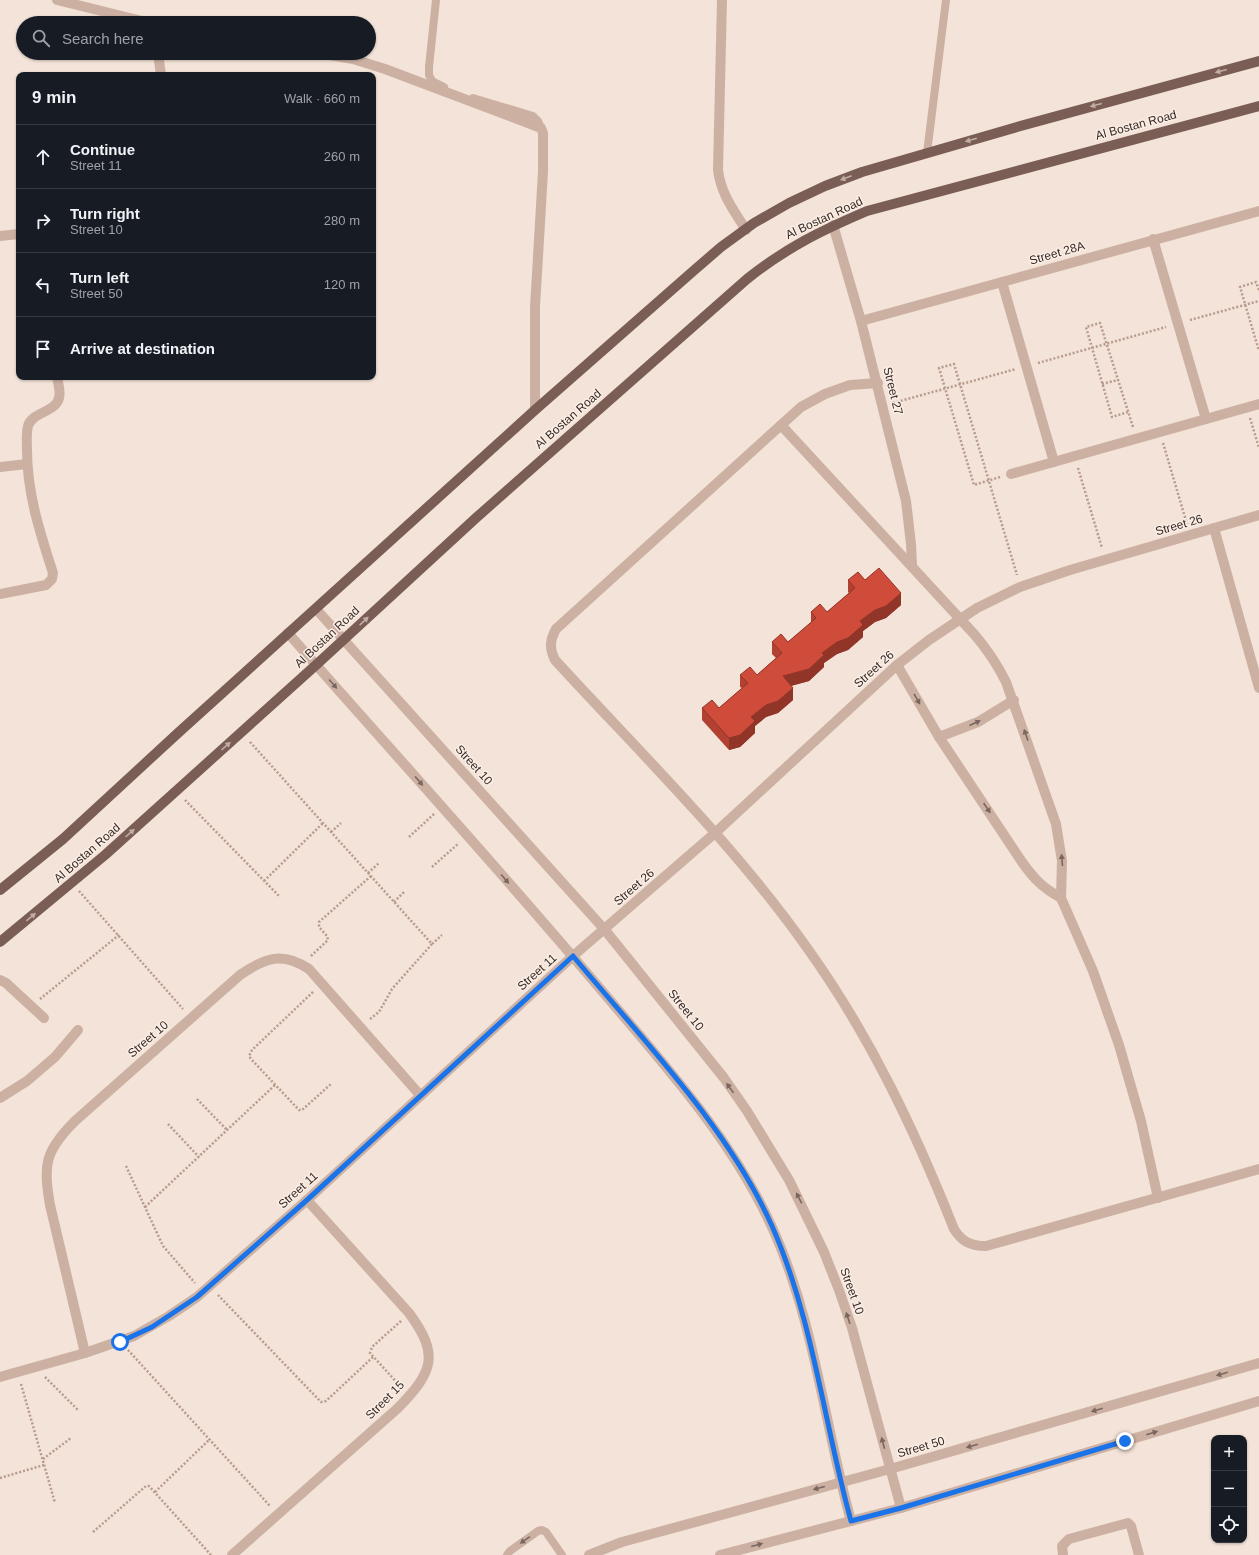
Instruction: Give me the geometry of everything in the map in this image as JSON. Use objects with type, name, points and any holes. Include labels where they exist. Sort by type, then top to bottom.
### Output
[{"type":"main road","points":[[0,890],[63,840],[288,633],[535,410],[691,272],[721,247],[746,230],[789,203],[825,186],[862,172],[1259,61]]},
{"type":"main road","name":"Al Bostan Road","points":[[0,942],[105,855],[344,640],[477,517],[746,279],[789,248],[833,225],[867,211],[1259,106]]},
{"type":"street","points":[[57,0],[122,16]]},
{"type":"street","points":[[722,0],[718,170],[723,193],[746,230]]},
{"type":"street","points":[[159,60],[161,72]]},
{"type":"street","points":[[356,60],[385,69],[541,128],[543,133],[543,172],[535,307],[535,410]]},
{"type":"street","name":"Street 28A","points":[[861,321],[1153,239],[1259,211]]},
{"type":"street","name":"Street 27","points":[[833,225],[878,383],[906,501],[912,565]]},
{"type":"street","points":[[0,236],[16,234]]},
{"type":"street","points":[[1153,239],[1206,419]]},
{"type":"street","points":[[1002,282],[1054,462]]},
{"type":"street","points":[[0,594],[46,585],[52,579],[53,573],[34,508],[27,464],[28,425],[31,421],[58,401],[60,393],[58,380]]},
{"type":"street","points":[[878,383],[850,385],[825,394],[801,407],[556,629],[550,644],[551,653],[555,660],[715,833],[781,913],[810,951],[845,1005],[877,1060],[906,1115],[954,1229],[959,1237],[967,1243],[976,1246],[986,1246],[1259,1169]]},
{"type":"street","points":[[1011,474],[1259,404]]},
{"type":"street","points":[[781,425],[912,565],[986,648],[997,664],[1014,700],[1056,824],[1062,861],[1061,898],[1093,971],[1119,1045],[1141,1121],[1158,1198]]},
{"type":"street","points":[[0,467],[27,464]]},
{"type":"street","name":"Street 26","points":[[573,956],[715,833],[897,665],[929,640],[977,608],[1038,580],[1259,515]]},
{"type":"street","points":[[1214,528],[1259,688]]},
{"type":"street","name":"Street 10","points":[[316,609],[604,930],[724,1078],[751,1117],[789,1180],[824,1252],[839,1290],[854,1335],[901,1508]]},
{"type":"street","points":[[288,633],[573,956],[683,1087],[717,1133],[758,1199],[783,1253],[802,1310],[840,1483],[851,1521]]},
{"type":"street","points":[[897,665],[939,737],[1033,877],[1046,889],[1061,898]]},
{"type":"street","points":[[939,737],[978,722],[1014,700]]},
{"type":"street","name":"Street 11","points":[[0,1377],[120,1342],[134,1336],[169,1316],[206,1289],[307,1200],[573,956]]},
{"type":"street","name":"Street 10","points":[[85,1353],[50,1205],[47,1181],[48,1160],[53,1146],[71,1125],[240,975],[262,961],[272,958],[292,960],[309,969],[420,1096]]},
{"type":"street","points":[[0,980],[6,983],[44,1018]]},
{"type":"street","points":[[0,1098],[27,1081],[55,1057],[78,1030]]},
{"type":"street","name":"Street 15","points":[[232,1555],[279,1515],[398,1408],[409,1396],[425,1372],[429,1362],[427,1342],[422,1331],[409,1313],[307,1200]]},
{"type":"street","name":"Street 50","points":[[589,1555],[622,1542],[890,1469],[1259,1363]]},
{"type":"street","points":[[720,1555],[901,1508],[1259,1401]]},
{"type":"street","points":[[1063,1555],[1063,1543],[1069,1539],[1128,1523],[1131,1526],[1139,1555]]},
{"type":"lane","points":[[436,0],[429,67],[429,75],[432,81],[454,92],[532,116],[538,121],[541,128]]},
{"type":"lane","points":[[927,153],[946,0]]},
{"type":"lane","points":[[507,1555],[510,1551],[538,1531],[542,1530],[546,1532],[562,1555]]},
{"type":"path","points":[[1259,290],[1256,282],[1240,287],[1259,348]]},
{"type":"path","points":[[883,406],[1259,301]]},
{"type":"path","points":[[1128,412],[1112,417],[1086,328],[1100,323],[1137,439]]},
{"type":"path","points":[[1011,474],[989,480],[974,485],[939,368],[954,364],[989,480],[1020,587]]},
{"type":"path","points":[[1102,384],[1118,380]]},
{"type":"path","points":[[1247,408],[1259,448]]},
{"type":"path","points":[[1160,432],[1190,535]]},
{"type":"path","points":[[1075,456],[1105,560]]},
{"type":"path","points":[[241,732],[432,944]]},
{"type":"path","points":[[177,791],[279,896]]},
{"type":"path","points":[[409,837],[442,807]]},
{"type":"path","points":[[264,881],[323,823]]},
{"type":"path","points":[[331,832],[341,823]]},
{"type":"path","points":[[432,867],[467,836]]},
{"type":"path","points":[[368,873],[378,863]]},
{"type":"path","points":[[301,964],[328,940],[327,936],[319,928],[319,922],[371,876]]},
{"type":"path","points":[[72,883],[191,1018]]},
{"type":"path","points":[[394,902],[404,892]]},
{"type":"path","points":[[31,1006],[119,935]]},
{"type":"path","points":[[360,1026],[379,1012],[392,989],[432,944],[442,935]]},
{"type":"path","points":[[322,984],[250,1053],[251,1059],[300,1110],[302,1110],[331,1084]]},
{"type":"path","points":[[145,1207],[275,1085]]},
{"type":"path","points":[[197,1099],[227,1130]]},
{"type":"path","points":[[168,1124],[199,1157]]},
{"type":"path","points":[[126,1166],[163,1246],[321,1402],[326,1401],[372,1358]]},
{"type":"path","points":[[409,1313],[371,1349],[370,1354],[372,1358],[409,1396]]},
{"type":"path","points":[[120,1342],[279,1515]]},
{"type":"path","points":[[35,1367],[79,1411]]},
{"type":"path","points":[[17,1372],[55,1503]]},
{"type":"path","points":[[43,1460],[71,1438]]},
{"type":"path","points":[[155,1492],[210,1440]]},
{"type":"path","points":[[0,1478],[44,1465]]},
{"type":"path","points":[[93,1532],[147,1486],[150,1486],[211,1555]]},
{"type":"building","points":[[879,568],[901,593],[886,606],[875,610],[860,621],[863,625],[848,638],[837,642],[822,653],[824,655],[809,669],[783,676],[793,688],[778,701],[766,705],[751,717],[755,721],[740,735],[729,738],[702,708],[712,700],[719,708],[748,683],[740,675],[750,667],[757,675],[782,653],[772,642],[781,634],[788,642],[816,618],[811,612],[820,604],[827,612],[855,588],[848,580],[858,572],[865,580]]},
{"type":"route","points":[[120,1342],[152,1327],[197,1297],[307,1200],[573,956],[683,1087],[728,1149],[744,1174],[772,1226],[783,1253],[802,1310],[840,1483],[851,1521],[901,1508],[1125,1441]]}]
